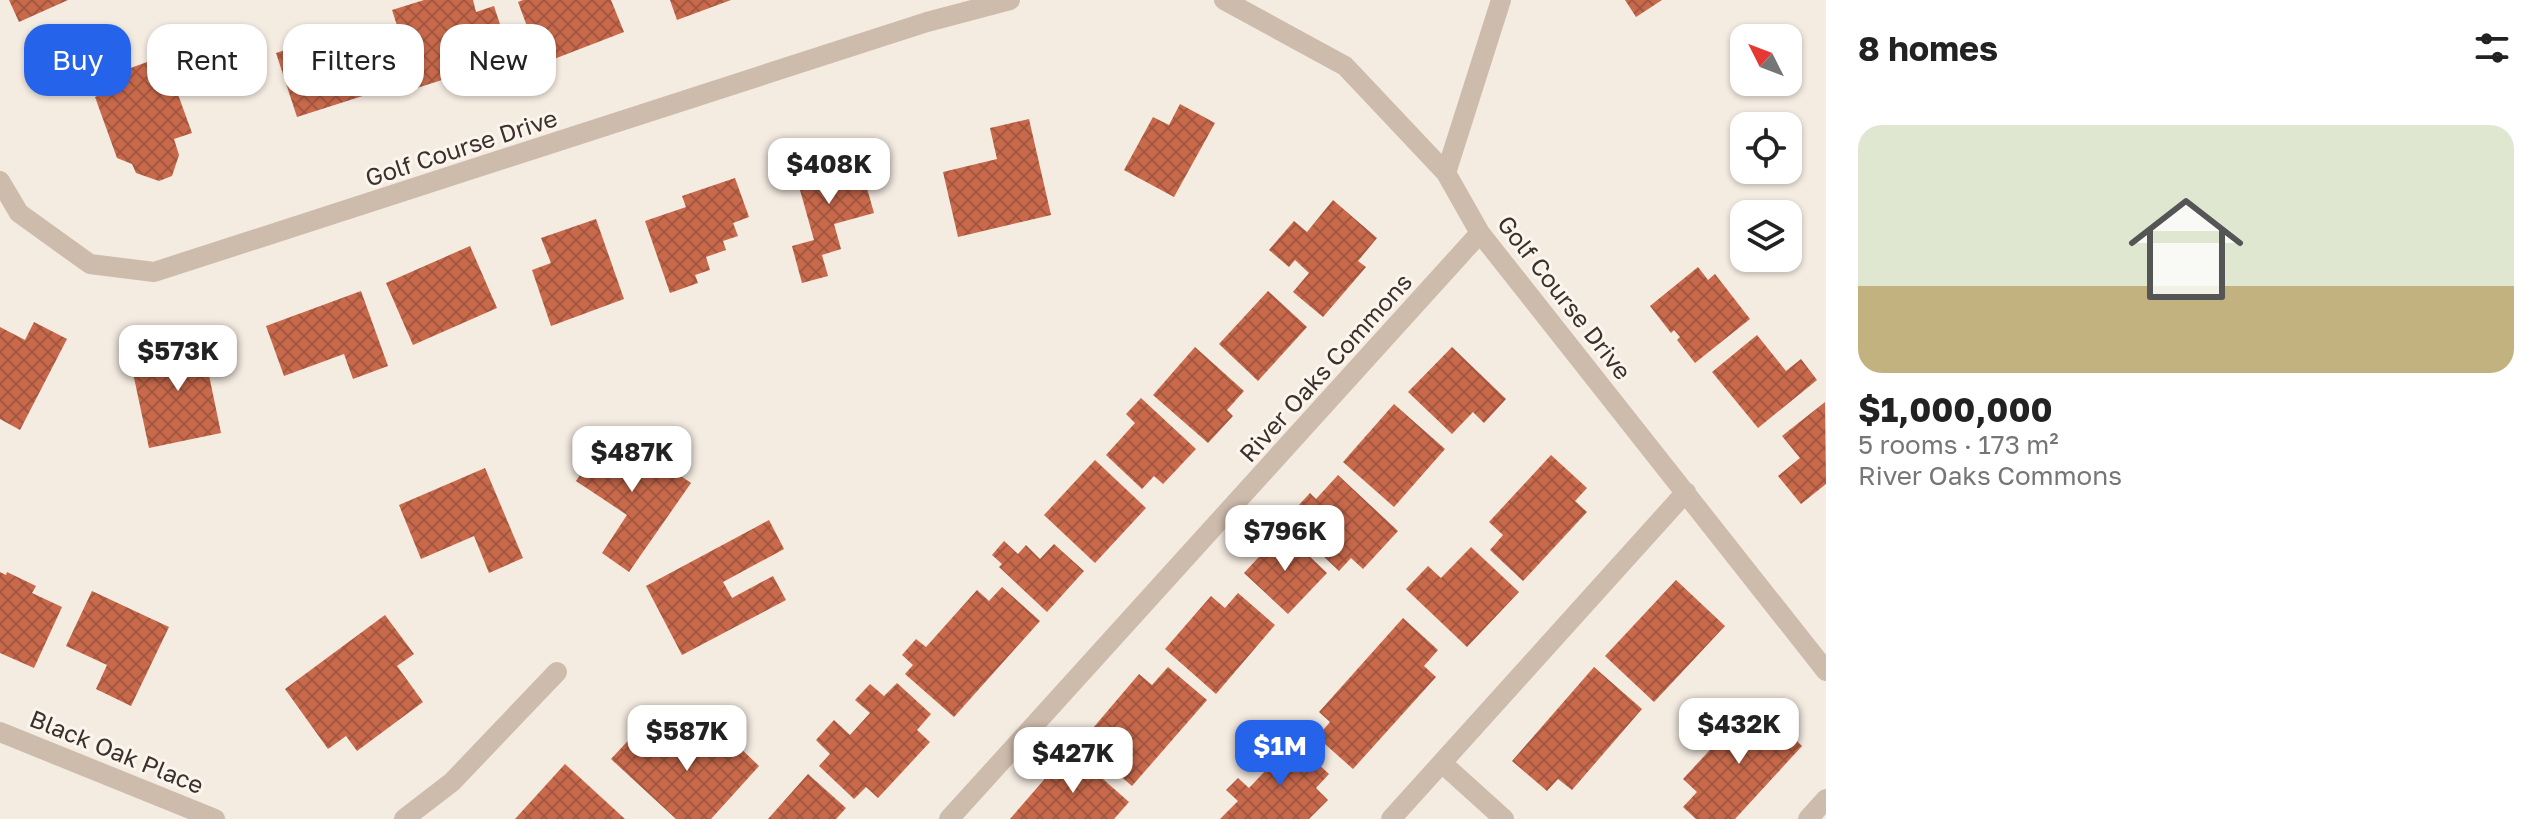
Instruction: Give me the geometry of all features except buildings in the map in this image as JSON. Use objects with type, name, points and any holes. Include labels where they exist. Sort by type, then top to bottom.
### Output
[{"type":"street","name":"Golf Course Drive","points":[[0,181],[19,213],[90,264],[154,272],[927,22],[1010,0]]},
{"type":"street","name":"Golf Course Drive","points":[[1224,0],[1345,66],[1446,173],[1480,233],[1826,671]]},
{"type":"street","points":[[1446,173],[1501,0]]},
{"type":"street","name":"River Oaks Commons","points":[[949,819],[1480,233]]},
{"type":"street","points":[[1391,819],[1686,492]]},
{"type":"street","points":[[404,819],[452,782],[557,672]]},
{"type":"street","name":"Black Oak Place","points":[[0,732],[215,819]]},
{"type":"street","points":[[1442,763],[1504,819]]},
{"type":"street","points":[[1808,819],[1826,799]]}]
